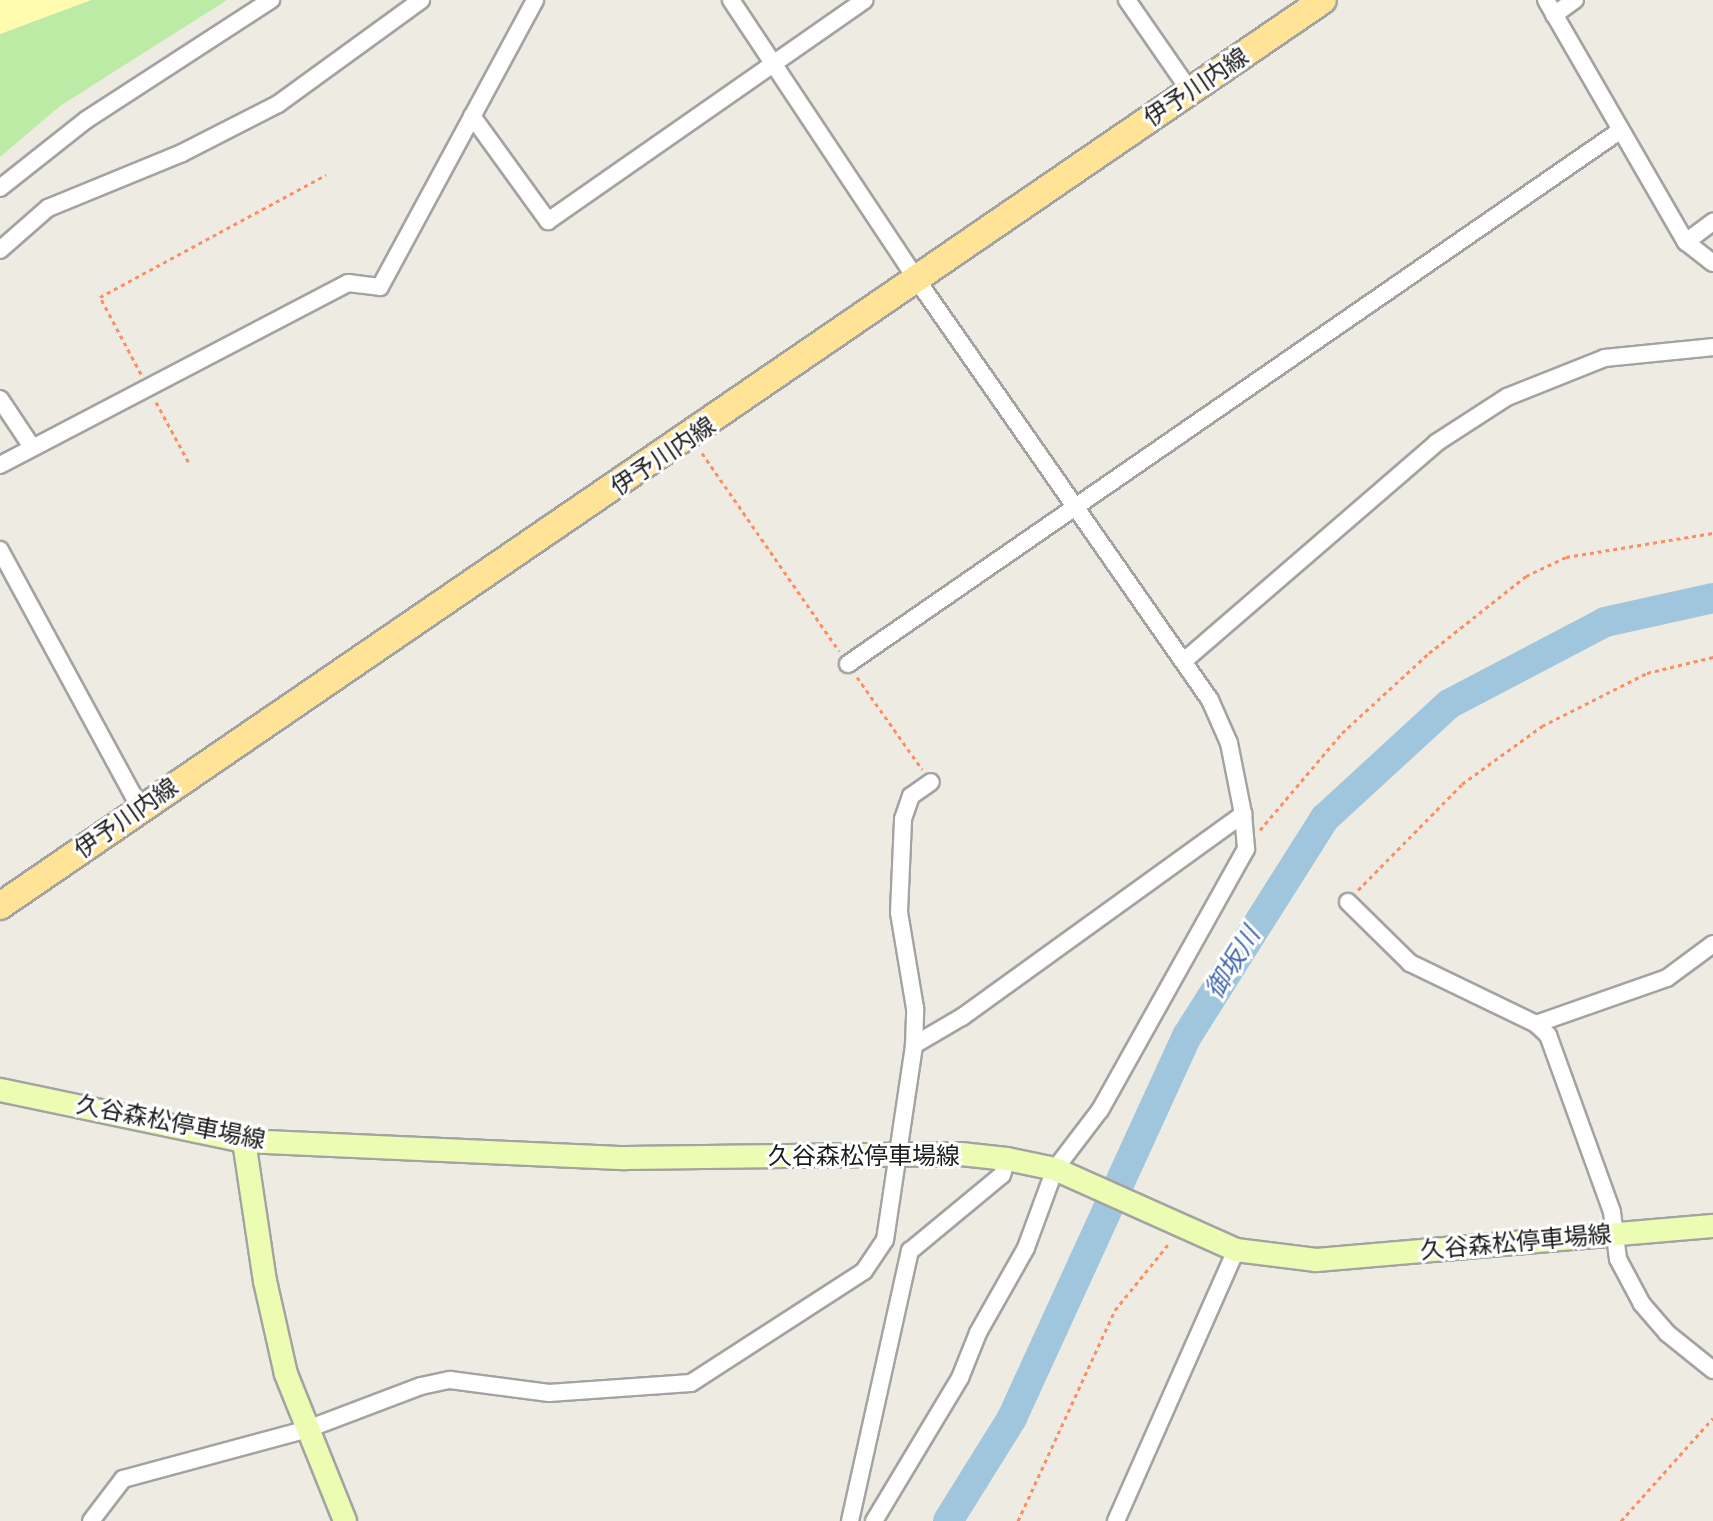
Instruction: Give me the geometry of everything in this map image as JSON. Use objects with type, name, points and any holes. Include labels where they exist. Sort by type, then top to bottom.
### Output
[{"type":"main road","name":"伊予川内線","points":[[0,906],[140,808],[691,437],[1323,0]]},
{"type":"main road","name":"久谷森松停車場線","points":[[0,1090],[244,1141],[625,1158],[895,1156],[1007,1159],[1061,1172],[1236,1250],[1316,1260],[1713,1226]]},
{"type":"main road","points":[[244,1141],[265,1281],[305,1430],[345,1521]]},
{"type":"street","points":[[0,188],[86,120],[271,0]]},
{"type":"street","points":[[0,250],[48,208],[182,153],[278,104],[421,0]]},
{"type":"street","points":[[0,465],[348,283],[380,287],[535,0]]},
{"type":"street","points":[[731,0],[917,280],[1185,660],[1229,743],[1243,814],[1246,849],[1100,1110],[1061,1172],[1026,1248],[978,1333],[960,1378],[874,1521]]},
{"type":"street","points":[[472,116],[548,221],[865,0]]},
{"type":"street","points":[[1127,0],[1190,91]]},
{"type":"street","points":[[1575,0],[1550,7],[1618,132],[1686,242],[1713,263]]},
{"type":"street","points":[[848,664],[1618,132]]},
{"type":"street","points":[[1686,242],[1713,222]]},
{"type":"street","points":[[1185,660],[1436,443],[1507,397],[1605,358],[1713,347]]},
{"type":"street","points":[[0,399],[32,447]]},
{"type":"street","points":[[0,550],[140,808]]},
{"type":"street","points":[[91,1521],[123,1479],[305,1430],[450,1380],[549,1393],[691,1383],[864,1271],[878,1257],[885,1240],[895,1156],[914,1045],[915,1008],[899,912],[899,861],[911,796],[931,782]]},
{"type":"street","points":[[914,1045],[962,1017],[1243,814]]},
{"type":"street","points":[[1348,902],[1410,963],[1536,1024],[1548,1035],[1612,1212],[1618,1259],[1642,1304],[1667,1333],[1713,1370]]},
{"type":"street","points":[[1536,1024],[1667,978],[1713,944]]},
{"type":"street","points":[[850,1521],[910,1251],[1002,1175],[1007,1159]]},
{"type":"street","points":[[1116,1521],[1236,1250]]},
{"type":"path","points":[[190,465],[100,297],[326,175]]},
{"type":"path","points":[[691,437],[931,782]]},
{"type":"path","points":[[1246,849],[1342,733],[1501,592],[1566,557],[1713,533]]},
{"type":"path","points":[[1348,902],[1462,784],[1542,726],[1636,678],[1713,657]]},
{"type":"path","points":[[1018,1521],[1115,1310],[1175,1224]]},
{"type":"path","points":[[1621,1521],[1713,1418]]},
{"type":"green space","points":[[91,0],[227,0],[60,106],[0,157],[0,34]]},
{"type":"sand","points":[[0,0],[91,0],[0,34]]},
{"type":"waterway","name":"御坂川","points":[[948,1521],[1012,1418],[1187,1036],[1325,818],[1449,704],[1605,622],[1713,598]]}]
